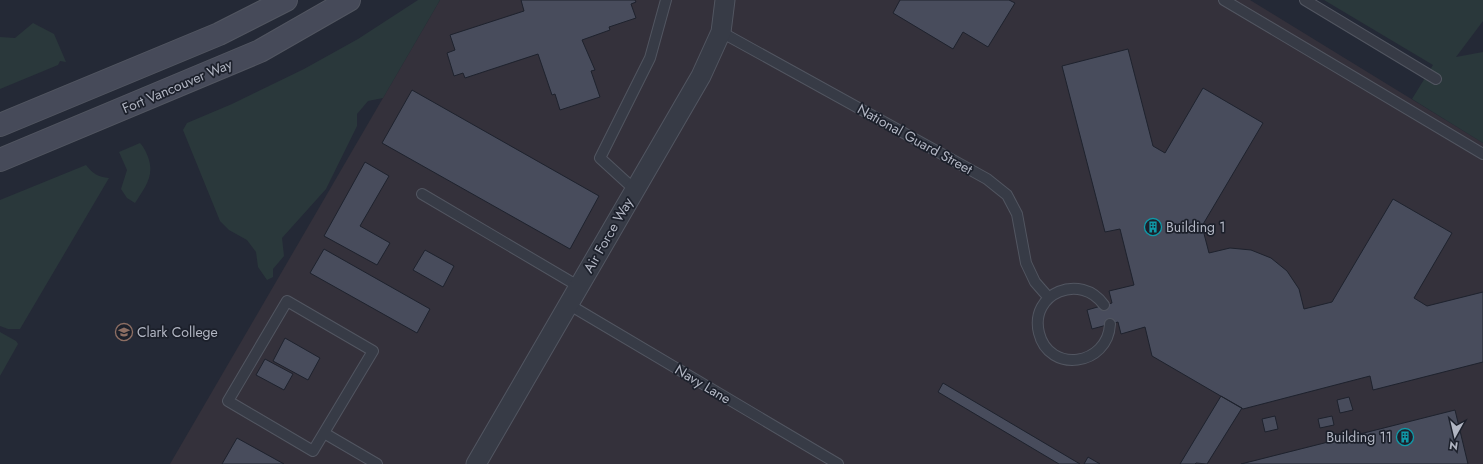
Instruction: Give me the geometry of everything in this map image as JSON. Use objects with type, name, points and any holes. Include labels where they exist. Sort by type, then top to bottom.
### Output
[{"type":"street","points":[[0,125],[219,34],[286,0]]},
{"type":"street","name":"Fort Vancouver Way","points":[[0,160],[260,50],[349,0]]},
{"type":"street","name":"Air Force Way","points":[[476,464],[701,76],[721,32],[725,0]]},
{"type":"lane","points":[[635,190],[600,158],[650,58],[666,0]]},
{"type":"lane","points":[[1224,0],[1483,154]]},
{"type":"lane","points":[[1305,0],[1436,79]]},
{"type":"lane","name":"National Guard Street","points":[[721,32],[987,179],[1007,195],[1017,214],[1026,263],[1035,282],[1049,298]]},
{"type":"lane","points":[[422,194],[578,286]]},
{"type":"lane","points":[[1104,305],[1092,293],[1077,288],[1062,290],[1049,298],[1040,311],[1038,327],[1042,342],[1052,353],[1059,357],[1067,359],[1082,359],[1096,353],[1106,341],[1110,324]]},
{"type":"lane","points":[[287,301],[373,351],[324,433],[314,451],[228,401],[287,301]]},
{"type":"lane","name":"Navy Lane","points":[[568,304],[838,464]]},
{"type":"lane","points":[[324,433],[377,464]]},
{"type":"shaded area","points":[[418,0],[440,0],[383,98],[368,101],[357,114],[357,126],[326,189],[282,238],[284,256],[273,269],[273,277],[267,280],[258,267],[256,252],[247,240],[229,230],[220,221],[183,130],[187,123],[232,104],[304,69],[358,39]]},
{"type":"shaded area","points":[[440,0],[1250,0],[1483,143],[1483,464],[170,464]]},
{"type":"shaded area","points":[[1324,0],[1483,0],[1483,21],[1456,57],[1483,52],[1483,143],[1412,99],[1433,65]]},
{"type":"shaded area","points":[[33,23],[54,34],[66,62],[60,61],[58,65],[0,89],[0,37],[15,38]]},
{"type":"shaded area","points":[[140,143],[148,157],[150,164],[150,176],[135,203],[127,198],[121,189],[127,170],[119,152]]},
{"type":"shaded area","points":[[86,165],[96,174],[109,178],[20,329],[8,329],[0,326],[0,200]]},
{"type":"shaded area","points":[[0,332],[16,341],[18,344],[0,376]]},
{"type":"building","points":[[521,0],[635,0],[636,2],[631,4],[636,18],[609,27],[610,30],[582,40],[595,70],[591,71],[600,97],[560,110],[555,94],[552,95],[538,54],[465,78],[463,73],[454,76],[447,53],[455,50],[450,35],[524,11]]},
{"type":"building","points":[[900,0],[1009,0],[1015,3],[988,47],[963,32],[953,49],[893,13]]},
{"type":"building","name":"Building 1","points":[[1128,49],[1153,146],[1165,153],[1203,88],[1263,123],[1202,226],[1209,253],[1230,248],[1251,250],[1271,258],[1287,271],[1299,289],[1304,309],[1332,302],[1393,199],[1452,233],[1414,298],[1427,306],[1483,292],[1483,362],[1373,390],[1370,376],[1243,409],[1152,356],[1145,327],[1121,334],[1118,322],[1092,329],[1087,310],[1112,303],[1109,291],[1134,285],[1120,229],[1105,232],[1062,66]]},
{"type":"building","points":[[412,90],[599,196],[570,249],[382,143]]},
{"type":"building","points":[[365,162],[389,176],[360,226],[390,243],[377,265],[324,236]]},
{"type":"building","points":[[324,249],[430,309],[417,333],[310,273]]},
{"type":"building","points":[[425,250],[454,266],[443,287],[413,270]]},
{"type":"building","points":[[285,338],[320,358],[308,380],[273,361]]},
{"type":"building","points":[[265,359],[293,374],[284,390],[256,375]]},
{"type":"building","points":[[943,383],[1080,464],[1059,464],[938,392]]},
{"type":"building","points":[[1221,396],[1242,408],[1207,464],[1180,464]]},
{"type":"building","points":[[1349,397],[1353,410],[1340,413],[1337,400]]},
{"type":"building","name":"Building 11","points":[[1455,410],[1468,464],[1241,464]]},
{"type":"building","points":[[1275,416],[1278,429],[1265,432],[1262,419]]},
{"type":"building","points":[[1332,416],[1334,425],[1320,428],[1318,419]]},
{"type":"building","points":[[237,438],[284,464],[222,464]]},
{"type":"building","points":[[1088,457],[1100,464],[1084,464]]},
{"type":"place","name":"Building 1","points":[[1153,227]]},
{"type":"place","name":"Clark College","points":[[124,332]]},
{"type":"place","name":"Building 11","points":[[1405,437]]}]
